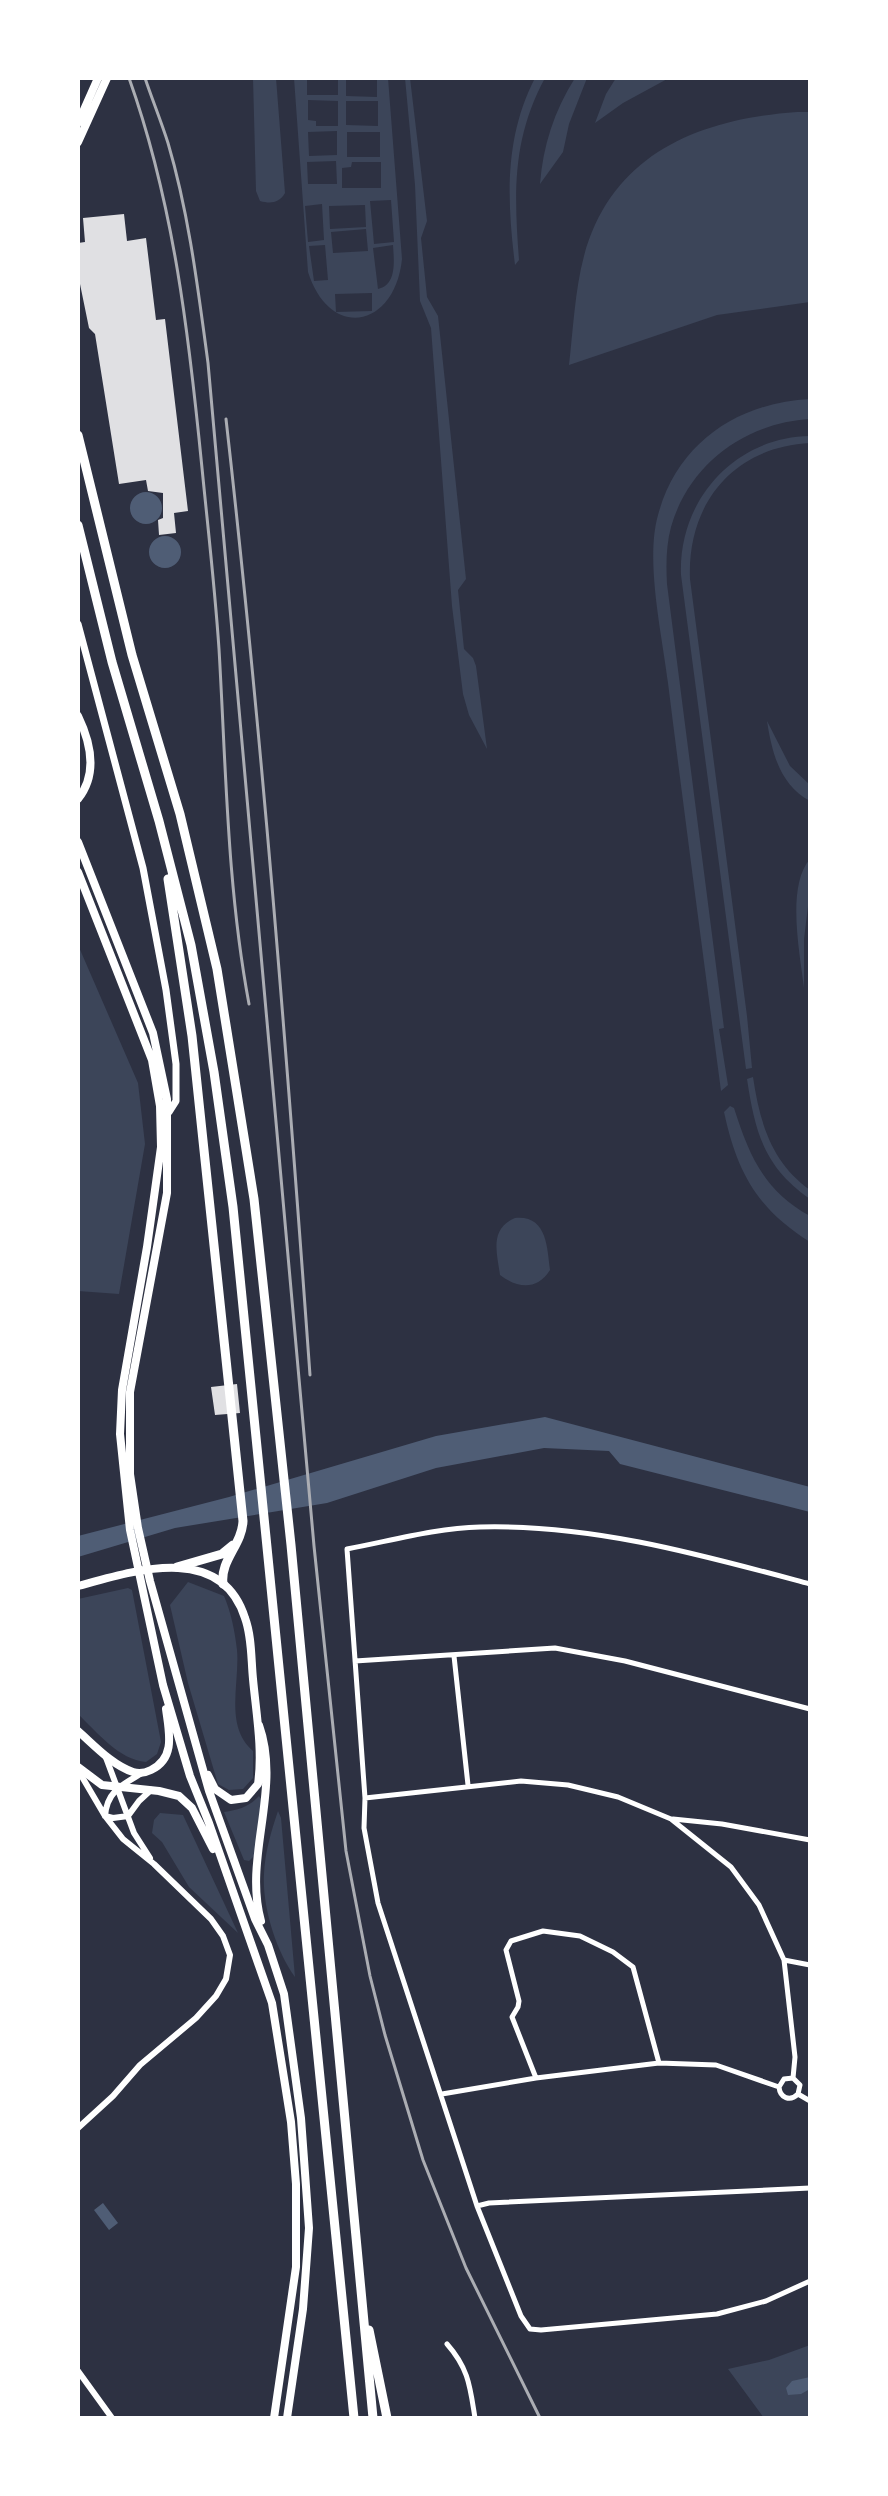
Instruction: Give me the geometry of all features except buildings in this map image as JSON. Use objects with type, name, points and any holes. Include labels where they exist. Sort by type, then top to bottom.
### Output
[{"type":"highway","points":[[78,435],[132,655],[180,814],[217,969],[254,1199],[291,1545],[373,2418]]},
{"type":"highway","points":[[78,525],[112,662],[159,821],[191,945],[214,1072],[233,1207],[269,1548],[354,2418]]},
{"type":"highway","points":[[159,821],[192,1036],[243,1521],[238,1540],[224,1567],[223,1584]]},
{"type":"highway","points":[[177,1567],[222,1554],[238,1540]]},
{"type":"highway","points":[[362,2299],[387,2418]]},
{"type":"main road","points":[[78,123],[98,78]]},
{"type":"main road","points":[[78,142],[107,78]]},
{"type":"main road","points":[[78,624],[143,868],[163,975],[176,1064],[176,1101],[169,1112]]},
{"type":"main road","points":[[78,716],[89,744],[91,765],[88,782],[78,798]]},
{"type":"main road","points":[[78,842],[153,1033],[169,1112],[167,1193],[130,1392],[127,1475]]},
{"type":"main road","points":[[78,872],[152,1060],[160,1106],[159,1162],[122,1390],[120,1434],[163,1685],[170,1745],[163,1761],[142,1773],[128,1770],[78,1731]]},
{"type":"main road","points":[[78,1586],[137,1571],[177,1567],[206,1574],[223,1584],[235,1598],[247,1621],[257,1718],[258,1784],[251,1794],[236,1801],[226,1798],[215,1789],[202,1763]]},
{"type":"main road","points":[[146,1582],[209,1791],[255,1919],[268,1945]]},
{"type":"main road","points":[[163,1685],[190,1776],[272,2003],[291,2122],[296,2184],[296,2267],[274,2418]]},
{"type":"main road","points":[[257,1718],[263,1736],[267,1777],[255,1898],[284,1994],[301,2118],[307,2192],[307,2271],[287,2418]]},
{"type":"main road","points":[[78,1768],[96,1782],[179,1796],[192,1808],[231,1886]]},
{"type":"street","points":[[810,1584],[627,1538],[528,1529],[478,1527],[347,1549],[365,1798],[364,1828],[378,1903],[477,2206],[521,2316],[530,2329],[541,2330],[717,2314],[766,2301],[810,2281]]},
{"type":"street","points":[[355,1661],[555,1648],[625,1661],[810,1709]]},
{"type":"street","points":[[454,1656],[468,1785]]},
{"type":"street","points":[[104,1754],[138,1840],[154,1864]]},
{"type":"street","points":[[78,1768],[105,1816],[132,1848],[154,1864],[211,1919],[223,1936],[230,1955],[226,1979],[203,2011],[140,2065],[113,2096],[78,2128]]},
{"type":"street","points":[[105,1816],[108,1799],[118,1787],[142,1773]]},
{"type":"street","points":[[365,1798],[521,1781],[568,1785],[618,1797],[671,1819],[731,1867],[759,1905],[784,1960],[795,2057],[793,2078]]},
{"type":"street","points":[[105,1816],[128,1816],[151,1790]]},
{"type":"street","points":[[671,1819],[722,1824],[809,1840],[810,1832]]},
{"type":"street","points":[[536,2078],[512,2017],[519,2001],[506,1950],[511,1941],[543,1931],[580,1936],[613,1952],[633,1967],[659,2063]]},
{"type":"street","points":[[784,1960],[810,1965]]},
{"type":"street","points":[[442,2094],[536,2078],[659,2063],[716,2065],[779,2087]]},
{"type":"street","points":[[793,2078],[800,2085],[798,2094],[785,2098],[780,2094],[779,2087],[784,2079],[793,2078]]},
{"type":"street","points":[[798,2094],[810,2101]]},
{"type":"street","points":[[477,2206],[810,2188]]},
{"type":"street","points":[[447,2344],[460,2359],[469,2377],[475,2418]]},
{"type":"street","points":[[78,2371],[112,2418]]},
{"type":"shaded area","points":[[253,78],[276,78],[285,193],[277,201],[260,201],[256,191]]},
{"type":"shaded area","points":[[294,78],[307,78],[307,95],[338,95],[338,78],[346,78],[346,96],[377,97],[377,78],[388,78],[402,259],[397,282],[387,300],[375,312],[361,317],[346,316],[337,312],[372,311],[372,293],[335,294],[336,311],[318,294],[308,272]],"holes":[[[308,100],[338,101],[338,126],[316,126],[316,121],[308,120]],[[346,101],[378,101],[378,126],[346,125]],[[337,131],[337,155],[309,156],[308,132]],[[347,132],[380,132],[380,157],[347,157]],[[336,161],[337,184],[308,184],[307,162]],[[352,162],[381,162],[381,188],[342,188],[342,168],[351,167]],[[391,200],[394,242],[374,244],[370,201]],[[322,204],[324,240],[308,242],[305,206]],[[365,205],[366,227],[330,229],[329,206]],[[366,229],[368,251],[333,253],[331,232]],[[325,245],[328,280],[314,281],[309,246]],[[393,245],[393,272],[384,287],[378,289],[373,248]]]},
{"type":"shaded area","points":[[405,78],[410,78],[427,221],[421,238],[427,297],[438,316],[466,579],[458,590],[464,649],[476,666],[487,749],[469,715],[463,694],[452,606],[431,328],[420,301],[415,185]]},
{"type":"shaded area","points":[[535,78],[545,78],[526,123],[521,145],[516,189],[519,260],[515,265],[510,217],[510,170],[518,123]]},
{"type":"shaded area","points":[[575,78],[587,78],[569,124],[563,152],[540,184],[551,129]]},
{"type":"shaded area","points":[[616,78],[669,78],[623,103],[595,123]]},
{"type":"shaded area","points":[[810,112],[810,302],[717,315],[569,365],[576,296],[584,256],[597,221],[615,191],[638,167],[694,133],[761,116]]},
{"type":"shaded area","points":[[810,399],[810,419],[786,422],[742,438],[706,466],[679,504],[668,541],[667,584],[724,1028],[719,1029],[728,1085],[721,1091],[656,598],[654,533],[667,489],[696,447],[714,431],[759,409]]},
{"type":"shaded area","points":[[810,436],[810,443],[758,455],[737,468],[720,484],[706,504],[691,552],[690,579],[747,1016],[752,1068],[746,1069],[681,575],[683,548],[689,522],[700,499],[716,478],[735,461],[757,448],[783,439]]},
{"type":"shaded area","points":[[146,492],[157,497],[162,508],[157,519],[146,524],[135,519],[130,508],[135,497]]},
{"type":"shaded area","points":[[165,536],[176,541],[181,552],[176,563],[165,568],[154,563],[149,552],[154,541]]},
{"type":"shaded area","points":[[767,721],[790,766],[810,785],[810,801],[791,786],[779,767]]},
{"type":"shaded area","points":[[810,859],[804,988],[796,903],[798,886]]},
{"type":"shaded area","points":[[78,945],[138,1083],[145,1144],[119,1294],[78,1291]]},
{"type":"shaded area","points":[[753,1077],[759,1110],[770,1140],[786,1167],[810,1190],[810,1199],[782,1174],[764,1147],[747,1079]]},
{"type":"shaded area","points":[[730,1106],[734,1108],[760,1170],[781,1195],[810,1216],[810,1242],[776,1216],[752,1187],[729,1133],[724,1112]]},
{"type":"shaded area","points":[[515,1218],[534,1222],[546,1243],[550,1270],[533,1284],[520,1285],[500,1275],[498,1235],[501,1228]]},
{"type":"shaded area","points":[[545,1417],[810,1487],[810,1512],[620,1464],[609,1451],[544,1448],[436,1468],[327,1503],[175,1528],[78,1557],[78,1536],[229,1497],[436,1436]]},
{"type":"shaded area","points":[[188,1582],[224,1596],[231,1615],[237,1650],[236,1717],[244,1741],[253,1751],[253,1778],[243,1789],[229,1790],[218,1784],[188,1683],[170,1605]]},
{"type":"shaded area","points":[[128,1588],[132,1590],[161,1742],[157,1754],[146,1762],[118,1751],[78,1714],[78,1599]]},
{"type":"shaded area","points":[[259,1796],[264,1803],[254,1856],[249,1861],[244,1860],[224,1812],[243,1807]]},
{"type":"shaded area","points":[[278,1811],[295,1977],[276,1941],[265,1900],[266,1858]]},
{"type":"shaded area","points":[[160,1813],[183,1815],[238,1933],[189,1887],[162,1842],[152,1833],[154,1820]]},
{"type":"shaded area","points":[[103,2203],[118,2223],[109,2230],[94,2210]]},
{"type":"shaded area","points":[[810,2345],[810,2418],[764,2418],[728,2369],[769,2360]]},
{"type":"shaded area","points":[[810,2377],[810,2389],[801,2394],[788,2395],[786,2388],[792,2381]]},
{"type":"railway","points":[[129,78],[158,174],[185,320],[216,604],[236,916],[249,1004]]},
{"type":"railway","points":[[145,78],[168,143],[182,197],[208,363],[314,1546],[346,1851],[370,1976],[423,2160],[466,2268],[540,2418]]},
{"type":"railway","points":[[226,419],[273,897],[310,1375]]}]
